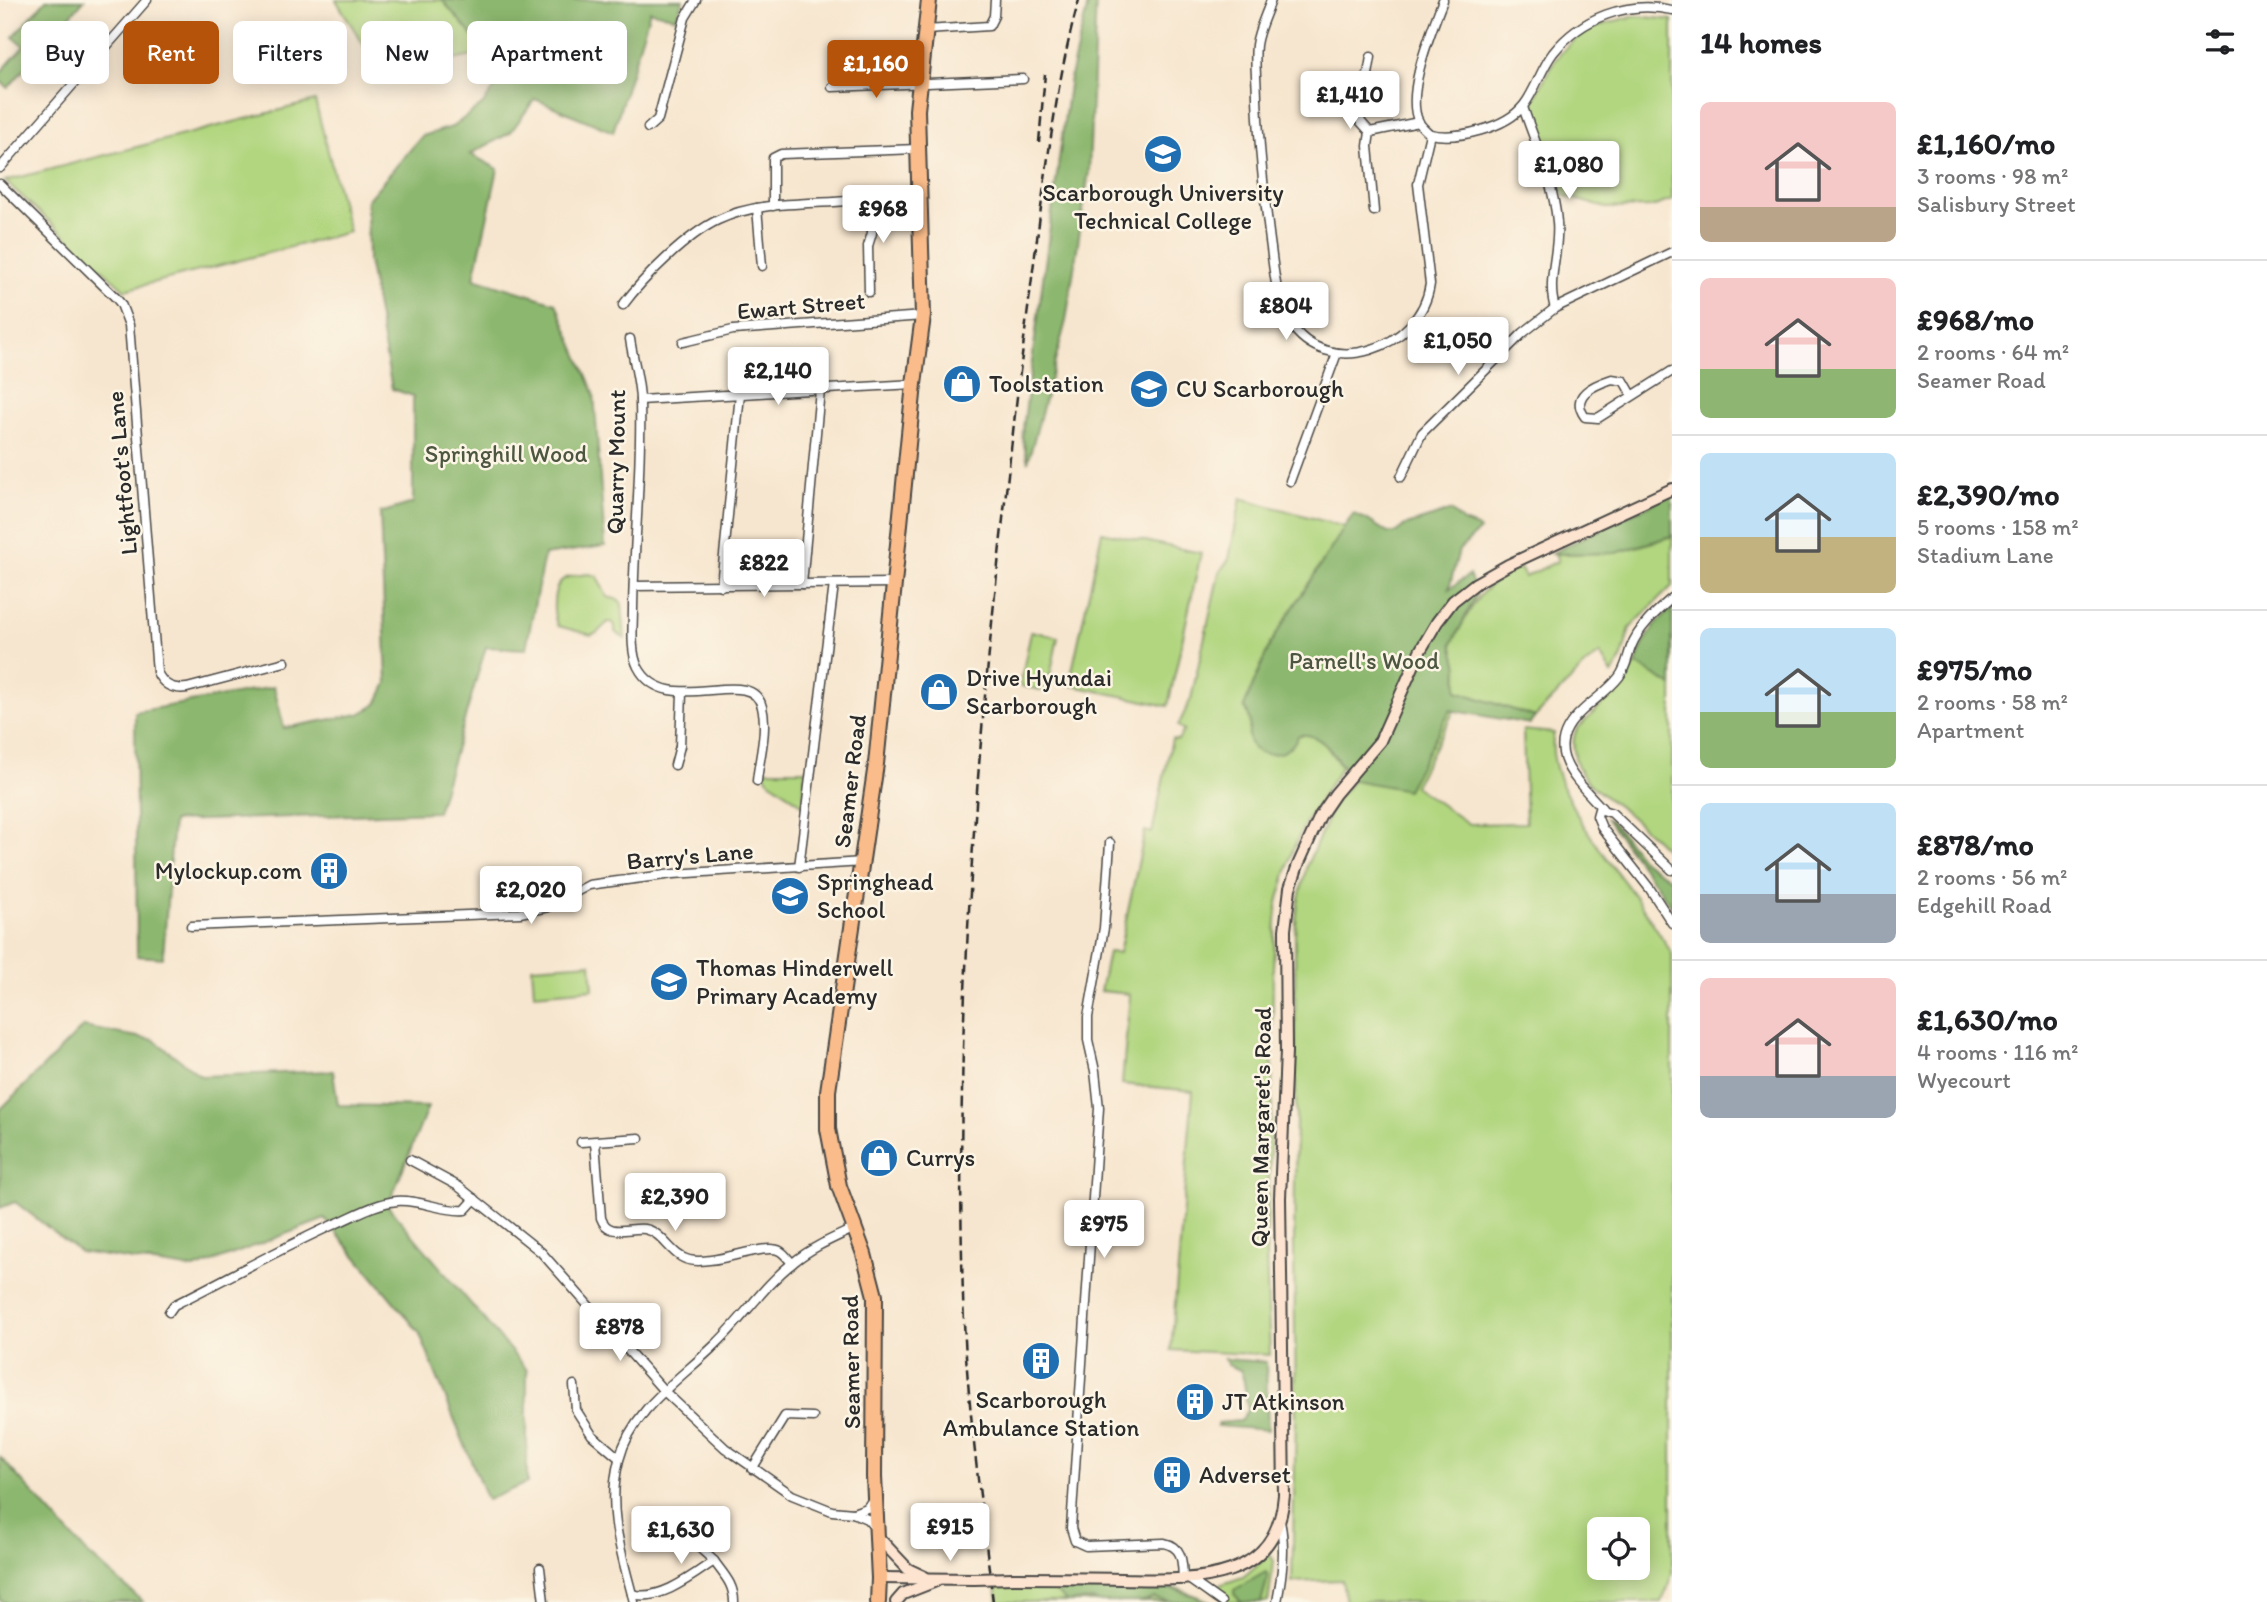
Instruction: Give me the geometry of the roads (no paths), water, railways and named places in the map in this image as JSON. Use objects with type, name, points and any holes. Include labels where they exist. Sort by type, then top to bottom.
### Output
[{"type":"highway","name":"Seamer Road","points":[[878,1602],[875,1497],[877,1308],[872,1280],[839,1186],[828,1129],[828,1091],[876,764],[923,316],[918,149],[920,85],[929,0]]},
{"type":"main road","name":"Queen Margaret's Road","points":[[879,1578],[1186,1580],[1220,1575],[1242,1566],[1271,1538],[1280,1521],[1284,1495],[1280,1198],[1286,1063],[1285,929],[1289,896],[1298,865],[1327,805],[1380,741],[1420,651],[1453,601],[1476,583],[1508,565],[1672,489]]},
{"type":"main road","points":[[876,1532],[908,1569],[927,1578]]},
{"type":"main road","points":[[896,1602],[903,1594],[942,1579]]},
{"type":"street","points":[[0,168],[147,0]]},
{"type":"street","points":[[648,128],[658,119],[685,18],[696,0]]},
{"type":"street","points":[[926,30],[989,26],[994,16],[995,0]]},
{"type":"street","points":[[1271,0],[1259,31],[1256,56],[1262,182],[1276,283],[1282,306],[1298,334],[1317,346],[1337,353],[1365,352],[1396,339],[1411,326],[1428,300],[1430,284],[1418,184],[1430,135]]},
{"type":"street","points":[[1443,0],[1416,86],[1416,111],[1419,122],[1430,135],[1445,138],[1465,135],[1502,122],[1523,107],[1551,55],[1565,40],[1606,12],[1634,6],[1672,10]]},
{"type":"street","points":[[1370,132],[1360,121],[1371,57]]},
{"type":"street","points":[[832,87],[1023,79]]},
{"type":"street","points":[[1523,107],[1553,197],[1558,223],[1551,295],[1555,308]]},
{"type":"street","points":[[1370,132],[1419,122]]},
{"type":"street","points":[[1370,132],[1368,146],[1374,211]]},
{"type":"street","points":[[773,206],[772,166],[774,158],[781,155],[918,149]]},
{"type":"street","name":"Lightfoot's Lane","points":[[0,184],[116,298],[129,325],[156,658],[160,679],[171,687],[187,688],[285,662]]},
{"type":"street","points":[[623,305],[686,240],[718,220],[757,208],[871,199],[920,192]]},
{"type":"street","points":[[869,292],[867,246],[872,233],[871,199]]},
{"type":"street","points":[[757,208],[762,266]]},
{"type":"street","points":[[1401,477],[1422,433],[1523,333],[1555,308],[1672,251]]},
{"type":"street","name":"Ewart Street","points":[[683,342],[733,330],[923,316]]},
{"type":"street","name":"Quarry Mount","points":[[630,339],[640,400],[634,586],[637,666],[650,682],[666,691],[682,693]]},
{"type":"street","points":[[1290,481],[1337,353]]},
{"type":"street","points":[[1632,395],[1623,381],[1612,379],[1583,394],[1579,402],[1580,408],[1585,417],[1598,418],[1672,371]]},
{"type":"street","points":[[640,400],[914,384]]},
{"type":"street","points":[[802,584],[820,390]]},
{"type":"street","points":[[721,586],[740,394]]},
{"type":"street","points":[[634,586],[894,583]]},
{"type":"street","points":[[799,867],[834,584]]},
{"type":"street","points":[[1672,598],[1639,631],[1618,679],[1576,716],[1565,730],[1563,752],[1575,781],[1672,870]]},
{"type":"street","points":[[675,765],[680,746],[682,693],[735,688],[751,693],[762,705],[764,720],[757,781]]},
{"type":"street","points":[[1602,808],[1597,816],[1602,828],[1650,889],[1672,923]]},
{"type":"street","points":[[1111,843],[1104,928],[1088,1017],[1088,1040],[1099,1108],[1071,1528],[1075,1541],[1086,1546],[1172,1545],[1178,1549],[1186,1580],[1221,1602]]},
{"type":"street","name":"Barry's Lane","points":[[191,926],[520,914],[548,907],[590,886],[603,883],[673,874],[863,862]]},
{"type":"street","points":[[581,1142],[639,1138]]},
{"type":"street","points":[[596,1142],[601,1218],[606,1227],[611,1230],[651,1231],[684,1259],[694,1261],[722,1259],[771,1249],[782,1252],[792,1263]]},
{"type":"street","points":[[410,1160],[458,1186],[541,1252],[664,1391],[725,1448],[792,1495],[832,1511],[867,1519],[876,1532]]},
{"type":"street","points":[[169,1312],[174,1305],[316,1232],[373,1207],[411,1200],[455,1211],[465,1210],[475,1199]]},
{"type":"street","points":[[713,1561],[678,1586],[660,1594],[633,1598],[615,1529],[614,1493],[619,1458],[639,1418],[664,1391],[717,1343],[792,1263],[807,1252],[855,1228]]},
{"type":"street","points":[[574,1385],[576,1410],[592,1435],[619,1458]]},
{"type":"street","points":[[752,1469],[785,1416],[813,1417]]},
{"type":"street","points":[[853,1514],[867,1508],[875,1497]]},
{"type":"street","points":[[1277,1602],[1283,1554],[1280,1521]]},
{"type":"street","points":[[666,1528],[694,1542],[713,1561],[730,1581],[734,1602]]},
{"type":"street","points":[[540,1568],[544,1602]]},
{"type":"railway","points":[[993,1602],[971,1411],[963,1296],[962,1079],[966,971],[980,755],[1016,405],[1051,134],[1079,0]]},
{"type":"railway","points":[[1039,142],[1045,74]]},
{"type":"place","name":"Scarborough University Technical College","points":[[1163,154]]},
{"type":"place","name":"Toolstation","points":[[962,384]]},
{"type":"place","name":"CU Scarborough","points":[[1149,389]]},
{"type":"place","name":"Drive Hyundai Scarborough","points":[[939,692]]},
{"type":"place","name":"Mylockup.com","points":[[329,871]]},
{"type":"place","name":"Springhead School","points":[[790,896]]},
{"type":"place","name":"Thomas Hinderwell Primary Academy","points":[[669,982]]},
{"type":"place","name":"Currys","points":[[879,1158]]},
{"type":"place","name":"Scarborough Ambulance Station","points":[[1041,1361]]},
{"type":"place","name":"JT Atkinson","points":[[1195,1402]]},
{"type":"place","name":"Adverset","points":[[1172,1475]]},
{"type":"park label","name":"Springhill Wood","points":[[506,454]]},
{"type":"park label","name":"Parnell's Wood","points":[[1364,661]]}]
